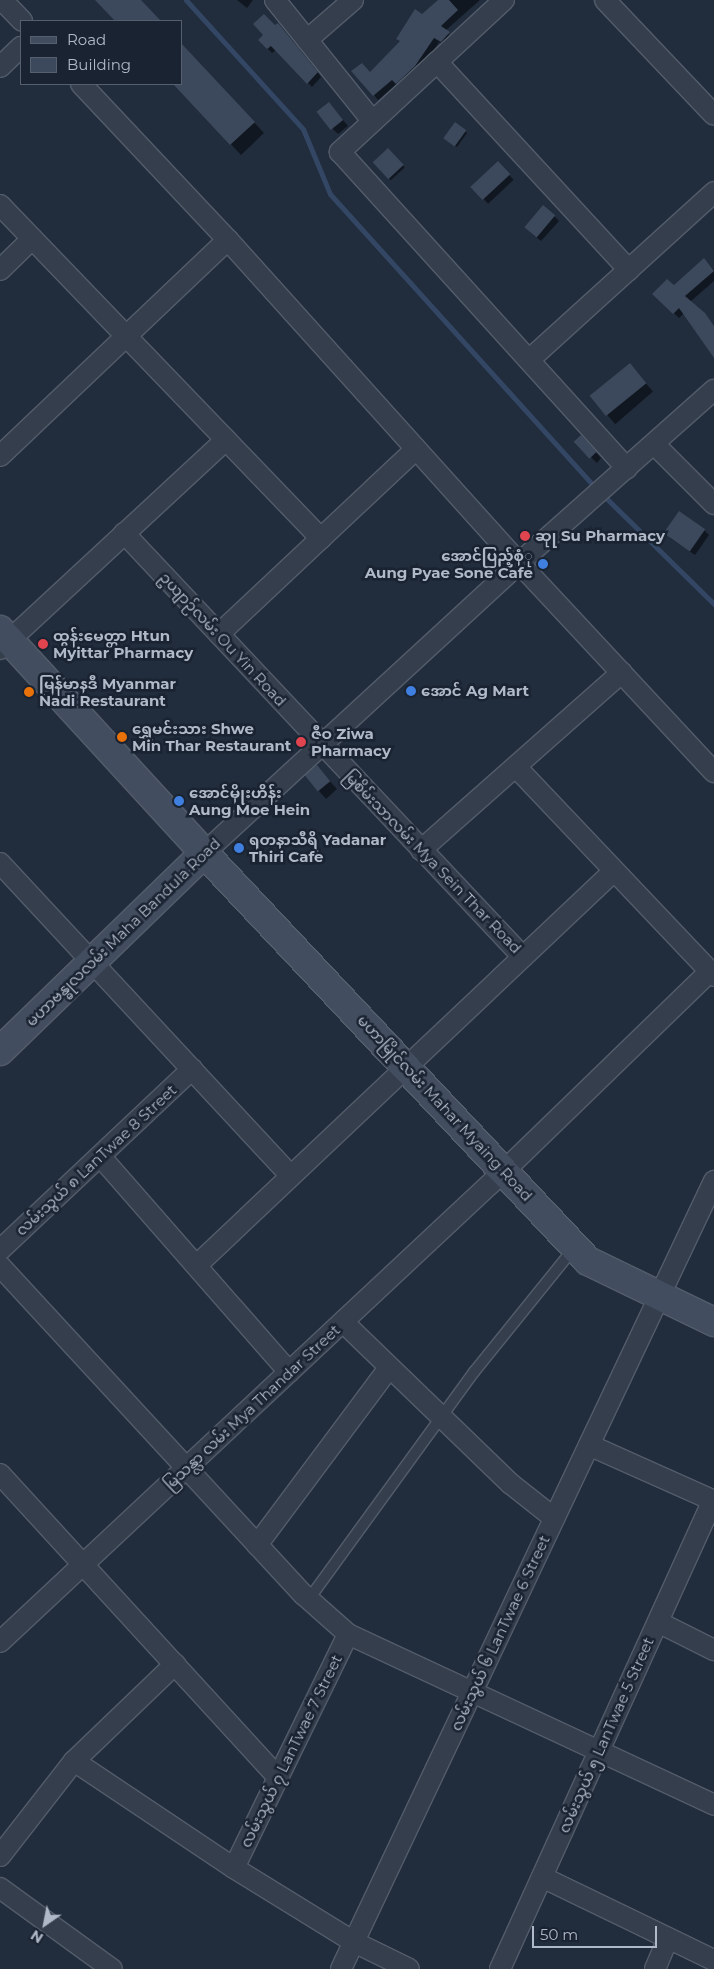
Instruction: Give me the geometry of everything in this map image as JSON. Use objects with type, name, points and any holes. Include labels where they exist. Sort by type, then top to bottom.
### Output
[{"type":"street","points":[[2,0],[21,20]]},
{"type":"street","points":[[275,0],[372,122]]},
{"type":"street","points":[[307,40],[353,0]]},
{"type":"street","points":[[504,0],[340,152],[626,468]]},
{"type":"street","points":[[605,0],[714,115]]},
{"type":"street","points":[[0,67],[20,48]]},
{"type":"street","points":[[438,62],[629,270]]},
{"type":"street","points":[[82,85],[228,240],[519,563],[714,772]]},
{"type":"street","points":[[529,360],[714,192]]},
{"type":"street","points":[[0,206],[321,539]]},
{"type":"street","points":[[0,270],[32,239]]},
{"type":"street","points":[[0,456],[228,240]]},
{"type":"street","name":"မဟာဗန္ဓုလလမ်း Maha Bandula Road","points":[[0,1051],[93,964],[204,853],[519,563],[714,390]]},
{"type":"street","points":[[3,640],[226,440]]},
{"type":"street","points":[[654,444],[714,504]]},
{"type":"street","points":[[219,634],[416,449]]},
{"type":"street","name":"ဥယျာဉ်လမ်း Ou Yin Road","points":[[124,533],[322,745]]},
{"type":"street","name":"မဟာမြိုင်လမ်း Mahar Myaing Road","points":[[3,640],[588,1261],[714,1322]]},
{"type":"street","points":[[421,850],[622,672]]},
{"type":"street","name":"မြစိမ်းသာလမ်း Mya Sein Thar Road","points":[[322,745],[523,958]]},
{"type":"street","points":[[516,767],[712,974]]},
{"type":"street","points":[[0,863],[291,1176]]},
{"type":"street","points":[[197,1265],[614,871]]},
{"type":"street","name":"မြသန္လာ လမ်း Mya Thandar Street","points":[[0,1642],[712,974]]},
{"type":"street","name":"လမ်းသွယ် ၈ LanTwae 8 Street","points":[[0,1250],[192,1069]]},
{"type":"street","points":[[100,1156],[289,1372]]},
{"type":"street","name":"လမ်းသွယ် ၆ LanTwae 6 Street","points":[[341,1969],[714,1180]]},
{"type":"street","points":[[0,1266],[308,1599],[348,1634],[714,1805]]},
{"type":"street","points":[[343,1322],[511,1484],[554,1518]]},
{"type":"street","points":[[258,1545],[389,1368]]},
{"type":"street","points":[[589,1445],[713,1501]]},
{"type":"street","points":[[0,1474],[277,1776]]},
{"type":"street","name":"လမ်းသွယ် ၅ LanTwae 5 Street","points":[[500,1969],[713,1501]]},
{"type":"street","points":[[658,1622],[714,1650]]},
{"type":"street","name":"လမ်းသွယ် ၇ LanTwae 7 Street","points":[[234,1868],[277,1776],[348,1634]]},
{"type":"street","points":[[0,1856],[74,1761],[175,1664]]},
{"type":"street","points":[[74,1761],[234,1868],[354,1942],[409,1969]]},
{"type":"street","points":[[542,1877],[714,1960]]},
{"type":"street","points":[[0,1888],[112,1969]]},
{"type":"street","points":[[655,1969],[668,1939]]},
{"type":"lane","points":[[308,1599],[440,1416],[575,1247]]},
{"type":"building","points":[[95,0],[141,0],[160,20],[114,20]]},
{"type":"building","points":[[438,0],[449,0],[458,10],[441,26],[450,32],[441,42],[434,38],[415,66],[396,84],[392,80],[373,96],[351,71],[362,63],[370,72],[400,41],[396,39],[415,9],[422,14]]},
{"type":"building","points":[[264,14],[275,25],[278,23],[318,72],[307,84],[271,46],[267,49],[258,40],[263,35],[253,24]]},
{"type":"building","points":[[182,44],[255,122],[230,145],[174,85],[182,85]]},
{"type":"building","points":[[329,102],[343,120],[331,130],[316,112]]},
{"type":"building","points":[[455,122],[466,130],[455,146],[443,138]]},
{"type":"building","points":[[388,148],[404,165],[388,179],[373,162]]},
{"type":"building","points":[[498,161],[510,174],[482,200],[470,187]]},
{"type":"building","points":[[543,205],[555,215],[537,237],[524,227]]},
{"type":"building","points":[[704,258],[714,271],[685,296],[705,313],[714,326],[714,358],[679,308],[673,314],[652,294],[667,279],[674,285]]},
{"type":"building","points":[[630,363],[646,383],[606,416],[590,396]]},
{"type":"building","points":[[581,435],[597,452],[589,459],[574,442]]},
{"type":"building","points":[[679,511],[705,529],[690,551],[664,533]]},
{"type":"building","points":[[317,765],[330,781],[318,791],[305,775]]},
{"type":"waterway","points":[[186,0],[303,129],[330,194],[596,488]]},
{"type":"waterway","points":[[602,494],[714,604]]},
{"type":"place","name":"ဆုု Su Pharmacy","points":[[525,536]]},
{"type":"place","name":"အောင်ပြည့်စုံု Aung Pyae Sone Cafe","points":[[543,564]]},
{"type":"place","name":"ထွန်းမေတ္တာ Htun Myittar Pharmacy","points":[[43,644]]},
{"type":"place","name":"အောင် Ag Mart","points":[[411,691]]},
{"type":"place","name":"မြန်မာနဒီ Myanmar Nadi Restaurant","points":[[29,692]]},
{"type":"place","name":"ရွှေမင်းသား Shwe Min Thar Restaurant","points":[[122,737]]},
{"type":"place","name":"ဇီဝ Ziwa Pharmacy","points":[[301,742]]},
{"type":"place","name":"အောင်မိုုးဟိန်း Aung Moe Hein","points":[[179,801]]},
{"type":"place","name":"ရတနာသီရိ Yadanar Thiri Cafe","points":[[239,848]]}]
